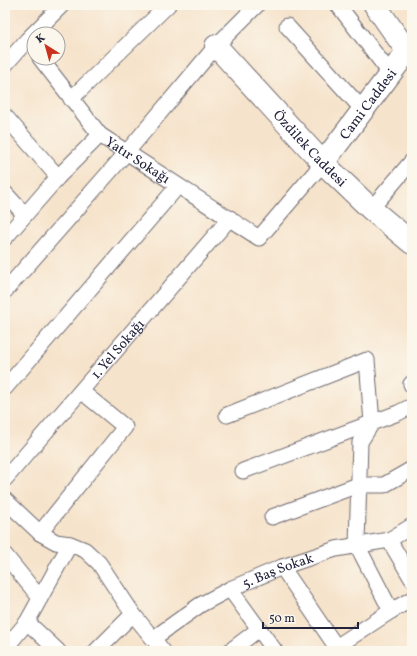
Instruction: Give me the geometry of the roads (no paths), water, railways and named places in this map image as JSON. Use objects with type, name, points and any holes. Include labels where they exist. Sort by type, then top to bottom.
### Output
[{"type":"main road","points":[[375,5],[410,48]]},
{"type":"main road","name":"Özdilek Caddesi","points":[[216,46],[323,163],[371,209],[411,240]]},
{"type":"main road","name":"Cami Caddesi","points":[[323,163],[410,48]]},
{"type":"street","points":[[71,99],[168,5]]},
{"type":"street","points":[[5,291],[127,152],[216,46],[257,5]]},
{"type":"street","points":[[338,5],[390,73]]},
{"type":"street","points":[[43,26],[55,8]]},
{"type":"street","points":[[287,26],[363,110]]},
{"type":"street","points":[[6,61],[26,48]]},
{"type":"street","name":"Yatır Sokağı","points":[[46,66],[100,135],[259,238],[323,163]]},
{"type":"street","points":[[5,116],[58,177]]},
{"type":"street","points":[[5,238],[58,177],[100,135]]},
{"type":"street","points":[[371,209],[412,161]]},
{"type":"street","points":[[5,388],[178,186]]},
{"type":"street","points":[[5,193],[25,215]]},
{"type":"street","name":"1. Yel Sokağı","points":[[5,479],[230,218]]},
{"type":"street","points":[[227,415],[367,360],[372,423],[360,442],[357,545],[391,611]]},
{"type":"street","points":[[412,383],[410,384],[412,386]]},
{"type":"street","points":[[40,532],[125,427],[81,391]]},
{"type":"street","points":[[244,471],[398,413],[412,406]]},
{"type":"street","points":[[272,516],[358,485],[384,485],[412,469]]},
{"type":"street","points":[[5,500],[40,532],[56,542],[70,544],[85,550],[99,563],[133,614],[163,651]]},
{"type":"street","name":"5. Baş Sokak","points":[[154,638],[200,605],[230,588],[282,567],[336,549],[389,540],[412,526]]},
{"type":"street","points":[[389,540],[412,579]]},
{"type":"street","points":[[5,649],[26,622],[70,544]]},
{"type":"street","points":[[5,555],[40,598]]},
{"type":"street","points":[[282,567],[338,649],[391,611],[412,599]]},
{"type":"street","points":[[230,588],[275,651]]},
{"type":"street","points":[[96,651],[133,614]]},
{"type":"street","points":[[26,622],[58,651]]},
{"type":"street","points":[[230,651],[259,629]]}]
